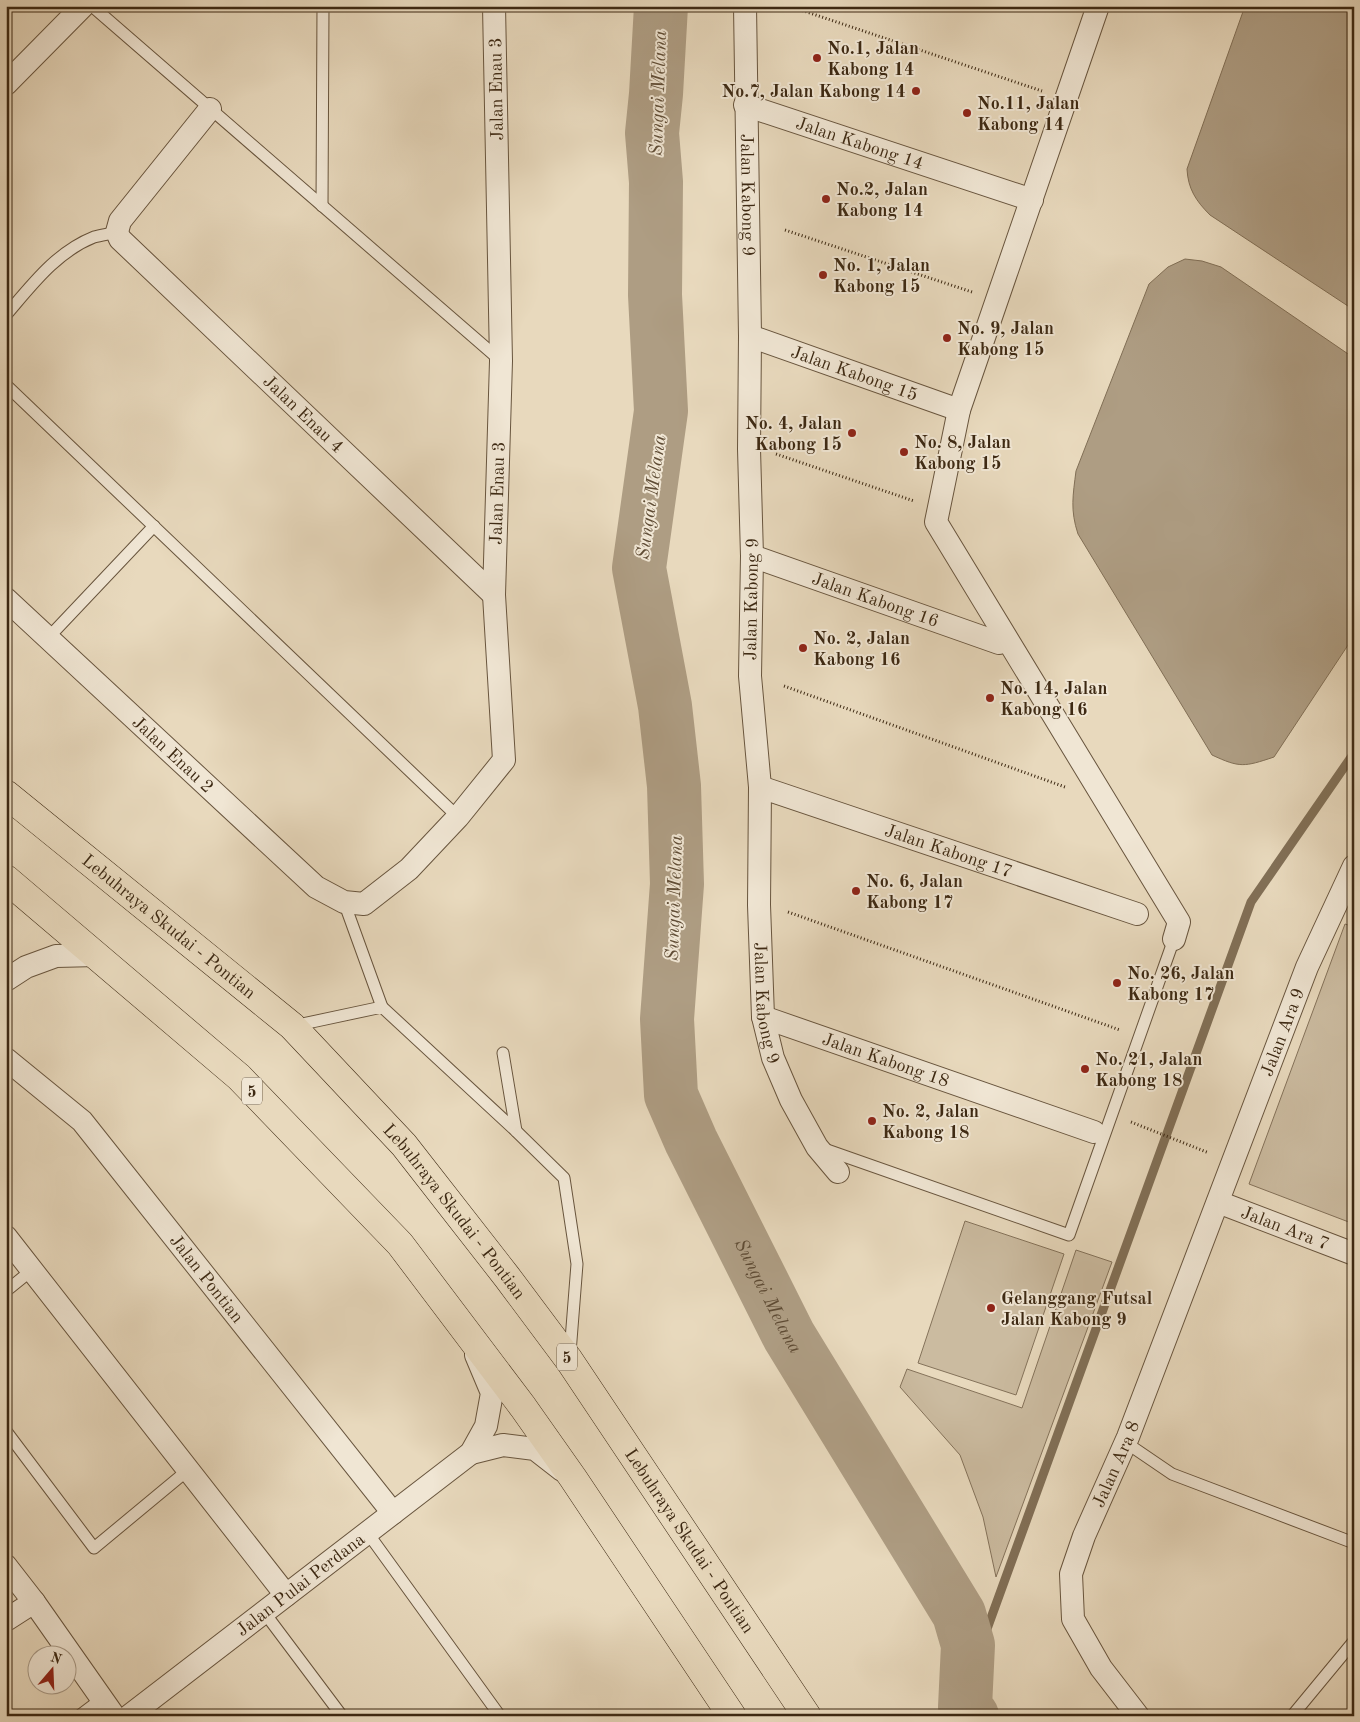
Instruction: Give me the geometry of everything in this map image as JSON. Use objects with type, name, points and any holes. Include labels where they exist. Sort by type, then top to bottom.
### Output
[{"type":"highway","name":"Lebuhraya Skudai - Pontian","points":[[6,794],[292,1026],[404,1146],[507,1277],[569,1360],[807,1716]]},
{"type":"highway","name":"5","points":[[6,879],[239,1077],[400,1244],[466,1334],[523,1407],[573,1478],[732,1716]]},
{"type":"street","points":[[6,84],[84,6]]},
{"type":"street","name":"Jalan Enau 3","points":[[344,902],[364,904],[409,868],[458,817],[504,760],[494,595],[501,361],[494,6]]},
{"type":"street","name":"Jalan Kabong 9","points":[[745,6],[752,556],[750,676],[760,786],[759,905],[762,1017],[773,1058],[791,1100],[817,1147],[838,1172]]},
{"type":"street","points":[[1098,6],[959,410],[936,522],[1179,922],[1174,940]]},
{"type":"street","name":"Jalan Kabong 14","points":[[745,105],[1032,200]]},
{"type":"street","points":[[117,232],[120,221],[210,109]]},
{"type":"street","name":"Jalan Enau 4","points":[[117,232],[120,239],[127,246],[494,595]]},
{"type":"street","name":"Jalan Kabong 15","points":[[750,336],[959,410]]},
{"type":"street","name":"Jalan Kabong 16","points":[[752,556],[999,643]]},
{"type":"street","name":"Jalan Enau 2","points":[[6,599],[316,886],[344,902]]},
{"type":"street","name":"Jalan Kabong 17","points":[[760,786],[1137,914]]},
{"type":"street","name":"Jalan Ara 9","points":[[1218,1202],[1307,967],[1347,897],[1354,866]]},
{"type":"street","points":[[6,980],[26,967],[56,956],[97,955]]},
{"type":"street","name":"Jalan Kabong 18","points":[[762,1017],[1094,1132]]},
{"type":"street","name":"Jalan Pontian","points":[[6,1058],[82,1121],[393,1513]]},
{"type":"street","name":"Jalan Ara 7","points":[[1218,1202],[1354,1254]]},
{"type":"street","name":"Jalan Ara 8","points":[[1138,1716],[1101,1668],[1072,1619],[1072,1574],[1084,1536],[1125,1442],[1218,1202]]},
{"type":"street","points":[[6,1237],[286,1595]]},
{"type":"street","name":"Jalan Pulai Perdana","points":[[129,1716],[471,1453],[486,1426],[492,1393],[466,1334]]},
{"type":"street","name":"Jalan Pulai Perdana","points":[[471,1453],[504,1446],[534,1449],[573,1478]]},
{"type":"street","points":[[6,1566],[34,1602],[108,1707]]},
{"type":"street","points":[[6,1620],[34,1602]]},
{"type":"lane","points":[[92,6],[501,361]]},
{"type":"lane","points":[[322,206],[323,6]]},
{"type":"lane","points":[[6,315],[45,270],[74,247],[94,237],[117,232]]},
{"type":"lane","points":[[6,386],[458,817]]},
{"type":"lane","points":[[48,638],[154,526]]},
{"type":"lane","points":[[344,902],[382,1007],[564,1178],[577,1264],[569,1360]]},
{"type":"lane","points":[[817,1147],[1069,1235],[1174,940]]},
{"type":"lane","points":[[292,1026],[382,1007]]},
{"type":"lane","points":[[503,1053],[516,1131]]},
{"type":"lane","points":[[6,1291],[32,1270]]},
{"type":"lane","points":[[6,1431],[94,1548],[188,1470]]},
{"type":"lane","points":[[1125,1442],[1172,1474],[1354,1543]]},
{"type":"lane","points":[[367,1532],[500,1716]]},
{"type":"lane","points":[[264,1612],[342,1716]]},
{"type":"lane","points":[[1292,1716],[1354,1641]]},
{"type":"lane","points":[[79,1716],[108,1707]]},
{"type":"path","points":[[789,6],[1066,99]]},
{"type":"path","points":[[785,230],[997,300]]},
{"type":"path","points":[[773,453],[939,510]]},
{"type":"path","points":[[784,686],[1106,801]]},
{"type":"path","points":[[788,912],[1140,1037]]},
{"type":"path","points":[[1147,1128],[1181,1142]]},
{"type":"shaded area","points":[[1245,6],[1354,6],[1354,310],[1210,215],[1197,200],[1191,189],[1187,169]]},
{"type":"shaded area","points":[[1185,259],[1202,261],[1221,267],[1354,358],[1354,636],[1274,757],[1242,765],[1212,755],[1078,534],[1073,510],[1076,471],[1149,284],[1168,267]]},
{"type":"shaded area","points":[[1345,924],[1354,927],[1354,1224],[1249,1184]]},
{"type":"shaded area","name":"Gelanggang Futsal Jalan Kabong 9","points":[[965,1221],[1064,1254],[1016,1395],[918,1363]]},
{"type":"shaded area","points":[[1076,1250],[1112,1262],[996,1577],[983,1517],[960,1455],[900,1387],[907,1369],[1022,1408]]},
{"type":"waterway","name":"Sungai Melana","points":[[661,6],[652,133],[656,182],[655,295],[661,411],[639,568],[665,706],[674,786],[677,884],[667,1019],[671,1095],[691,1141],[789,1336],[959,1614],[968,1645],[965,1707],[972,1716]]},
{"type":"waterway","points":[[968,1645],[987,1629],[1251,902],[1354,753]]},
{"type":"place","name":"No.1, Jalan Kabong 14","points":[[817,58]]},
{"type":"place","name":"No.7, Jalan Kabong 14","points":[[916,91]]},
{"type":"place","name":"No.11, Jalan Kabong 14","points":[[967,113]]},
{"type":"place","name":"No.2, Jalan Kabong 14","points":[[826,199]]},
{"type":"place","name":"No. 1, Jalan Kabong 15","points":[[823,275]]},
{"type":"place","name":"No. 9, Jalan Kabong 15","points":[[947,338]]},
{"type":"place","name":"No. 4, Jalan Kabong 15","points":[[852,433]]},
{"type":"place","name":"No. 8, Jalan Kabong 15","points":[[904,452]]},
{"type":"place","name":"No. 2, Jalan Kabong 16","points":[[803,648]]},
{"type":"place","name":"No. 14, Jalan Kabong 16","points":[[990,698]]},
{"type":"place","name":"No. 6, Jalan Kabong 17","points":[[856,891]]},
{"type":"place","name":"No. 26, Jalan Kabong 17","points":[[1117,983]]},
{"type":"place","name":"No. 21, Jalan Kabong 18","points":[[1085,1069]]},
{"type":"place","name":"No. 2, Jalan Kabong 18","points":[[872,1121]]},
{"type":"place","name":"Gelanggang Futsal Jalan Kabong 9","points":[[991,1308]]}]
